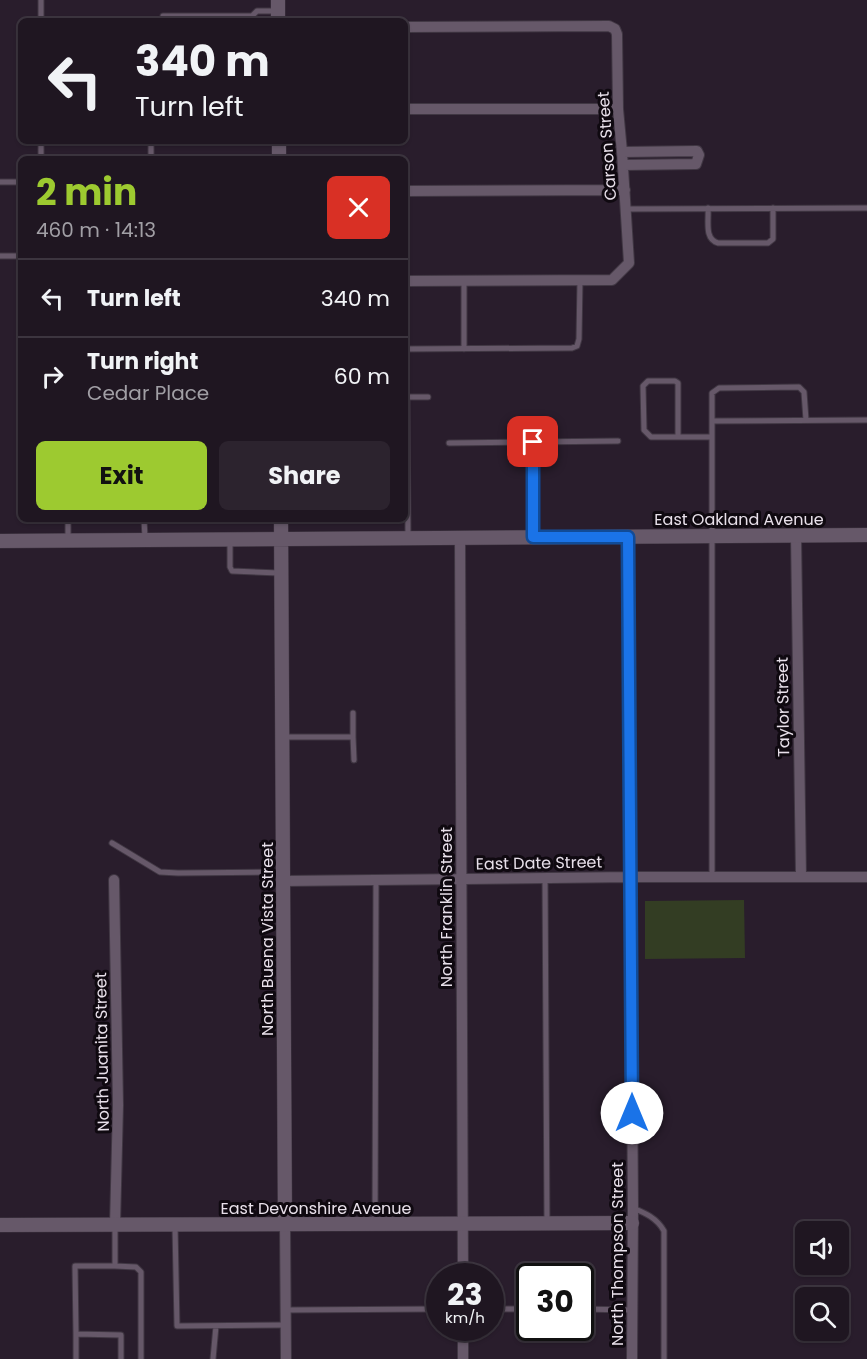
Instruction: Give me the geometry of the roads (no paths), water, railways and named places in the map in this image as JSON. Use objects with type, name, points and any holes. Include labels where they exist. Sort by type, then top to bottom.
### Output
[{"type":"street","name":"Carson Street","points":[[408,27],[609,26],[615,29],[617,34],[618,109],[627,209],[629,262],[612,280],[580,280]]},
{"type":"street","points":[[408,109],[618,109]]},
{"type":"street","points":[[622,152],[697,151],[699,155],[696,164],[623,165]]},
{"type":"street","points":[[408,191],[625,190]]},
{"type":"street","points":[[408,281],[580,280]]},
{"type":"street","points":[[533,436],[533,537]]},
{"type":"street","name":"North Buena Vista Street","points":[[281,522],[286,1359]]},
{"type":"street","name":"East Oakland Avenue","points":[[0,541],[867,535]]},
{"type":"street","name":"Taylor Street","points":[[796,536],[801,877]]},
{"type":"street","name":"North Thompson Street","points":[[628,537],[632,1359]]},
{"type":"street","name":"North Franklin Street","points":[[460,538],[463,1263]]},
{"type":"street","name":"East Date Street","points":[[283,876],[376,880],[867,877]]},
{"type":"street","name":"North Juanita Street","points":[[114,880],[118,1105],[116,1225]]},
{"type":"street","name":"East Devonshire Avenue","points":[[0,1225],[632,1223]]},
{"type":"street","points":[[463,1341],[463,1359]]},
{"type":"lane","points":[[41,0],[41,18]]},
{"type":"lane","points":[[163,16],[252,18],[257,11],[278,11]]},
{"type":"lane","points":[[0,182],[18,182]]},
{"type":"lane","points":[[708,208],[709,237],[718,243],[768,243],[773,240],[773,208]]},
{"type":"lane","points":[[627,209],[867,208]]},
{"type":"lane","points":[[0,256],[18,256]]},
{"type":"lane","points":[[408,349],[572,348],[577,346],[580,280]]},
{"type":"lane","points":[[464,281],[464,349]]},
{"type":"lane","points":[[678,437],[678,383],[648,381],[643,386],[644,430],[651,437],[678,437],[712,437]]},
{"type":"lane","points":[[712,877],[712,393],[719,388],[799,387],[804,392],[806,420]]},
{"type":"lane","points":[[408,398],[428,398]]},
{"type":"lane","points":[[712,421],[867,420]]},
{"type":"lane","points":[[449,443],[533,436],[618,441]]},
{"type":"lane","points":[[68,522],[68,540]]},
{"type":"lane","points":[[144,522],[145,540]]},
{"type":"lane","points":[[408,522],[408,538]]},
{"type":"lane","points":[[230,539],[232,571],[282,573]]},
{"type":"lane","points":[[352,713],[354,760]]},
{"type":"lane","points":[[283,737],[353,737]]},
{"type":"lane","points":[[111,843],[160,872],[283,876]]},
{"type":"lane","points":[[545,878],[547,1223]]},
{"type":"lane","points":[[375,1224],[376,880]]},
{"type":"lane","points":[[633,1208],[649,1215],[661,1225],[664,1231],[664,1359]]},
{"type":"lane","points":[[175,1224],[177,1326],[286,1324]]},
{"type":"lane","points":[[114,1266],[116,1225]]},
{"type":"lane","points":[[76,1359],[75,1266],[136,1267],[141,1272],[141,1359]]},
{"type":"lane","points":[[286,1310],[426,1309]]},
{"type":"lane","points":[[594,1310],[632,1310]]},
{"type":"lane","points":[[213,1359],[216,1326]]},
{"type":"lane","points":[[76,1334],[121,1335],[121,1359]]}]
